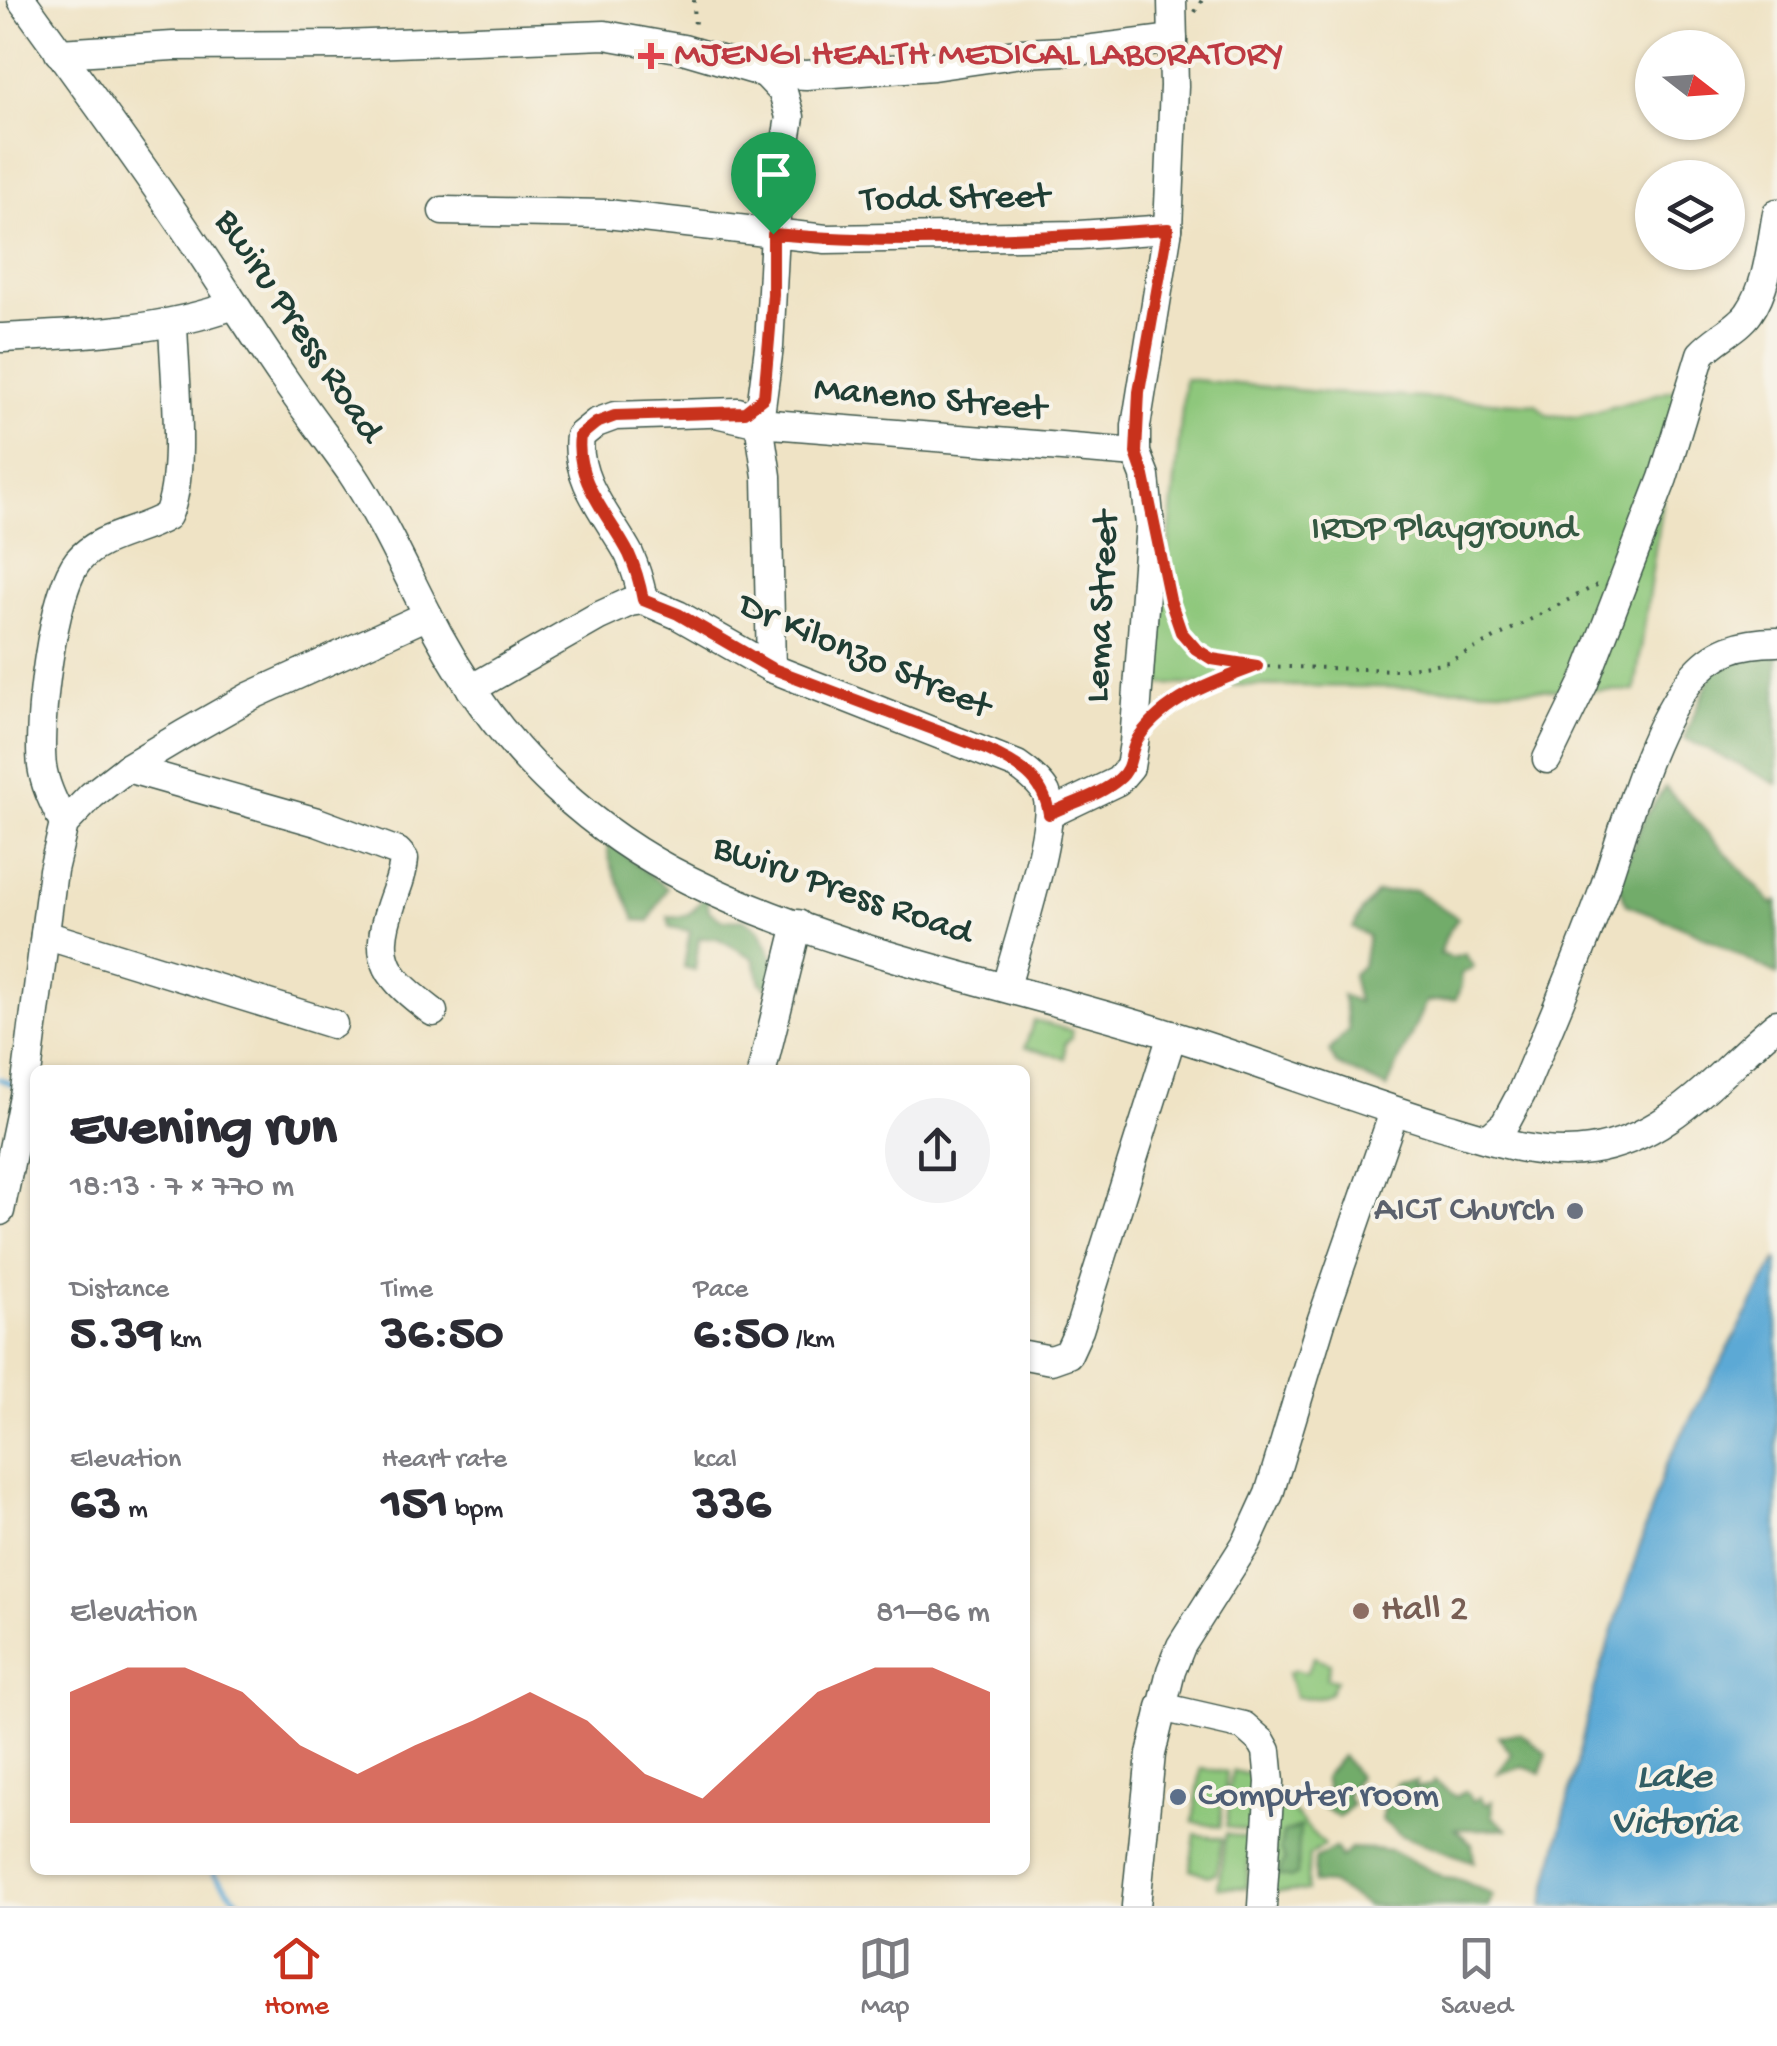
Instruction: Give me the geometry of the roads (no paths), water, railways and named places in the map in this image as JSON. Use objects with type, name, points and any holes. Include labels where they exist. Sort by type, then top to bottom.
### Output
[{"type":"street","name":"Bwiru Press Road","points":[[22,0],[152,181],[353,475],[471,690],[505,735],[556,789],[611,832],[686,879],[798,924],[1172,1035],[1394,1112],[1544,1151],[1586,1151],[1620,1144],[1656,1128],[1687,1107],[1777,1024]]},
{"type":"street","name":"Lema Street","points":[[1049,814],[1118,781],[1130,768],[1134,743],[1150,526],[1144,476],[1136,453],[1139,392],[1168,229],[1172,0]]},
{"type":"street","points":[[60,53],[173,46],[343,45],[605,35],[683,49],[765,73],[806,76],[1173,39]]},
{"type":"street","points":[[765,73],[784,92],[790,117],[773,234],[773,294],[762,410],[771,668]]},
{"type":"street","name":"Todd Street","points":[[443,212],[607,214],[826,239],[981,238],[1168,229]]},
{"type":"street","points":[[1748,316],[1764,278],[1777,213]]},
{"type":"street","points":[[0,338],[173,324],[234,305]]},
{"type":"street","points":[[1547,760],[1584,683],[1663,478],[1700,354],[1748,316],[1777,309]]},
{"type":"street","points":[[64,824],[49,792],[41,751],[44,693],[57,620],[66,583],[77,562],[94,546],[168,516],[174,504],[173,324]]},
{"type":"street","points":[[471,690],[597,617],[643,600],[632,562],[584,474],[578,454],[580,436],[596,423],[615,416],[762,410]]},
{"type":"street","name":"Maneno Street","points":[[762,410],[1136,453]]},
{"type":"street","name":"Dr Kilonzo Street","points":[[643,600],[678,614],[771,668],[1018,765],[1046,794],[1049,814]]},
{"type":"street","points":[[0,1211],[25,1091],[53,870],[64,824],[92,795],[127,768],[251,696],[428,615]]},
{"type":"street","points":[[1488,1139],[1504,1124],[1521,1094],[1600,899],[1668,714],[1691,679],[1710,660],[1732,646],[1777,642]]},
{"type":"street","points":[[127,768],[268,807],[398,852],[404,859],[403,873],[382,935],[381,951],[387,970],[403,989],[433,1012]]},
{"type":"street","points":[[1006,986],[1049,814]]},
{"type":"street","points":[[763,1065],[798,924]]},
{"type":"street","points":[[45,935],[333,1024]]},
{"type":"street","points":[[1030,1356],[1051,1360],[1068,1354],[1079,1330],[1172,1035]]},
{"type":"street","points":[[1136,1906],[1150,1754],[1161,1706],[1181,1646],[1246,1542],[1268,1494],[1321,1322],[1394,1112]]},
{"type":"street","points":[[1161,1706],[1244,1726],[1262,1742],[1270,1782],[1262,1906]]},
{"type":"water","name":"Lake Victoria","points":[[1777,1258],[1777,1906],[1543,1906],[1593,1693],[1665,1466]]},
{"type":"waterway","points":[[0,1079],[15,1086]]},
{"type":"waterway","points":[[215,1875],[243,1906]]},
{"type":"place","name":"MJENGI HEALTH MEDICAL LABORATORY","points":[[651,56]]},
{"type":"place","name":"AICT Church","points":[[1575,1211]]},
{"type":"place","name":"Hall 2","points":[[1361,1611]]},
{"type":"place","name":"Computer room","points":[[1178,1797]]},
{"type":"park label","name":"IRDP Playground","points":[[1444,530]]}]
